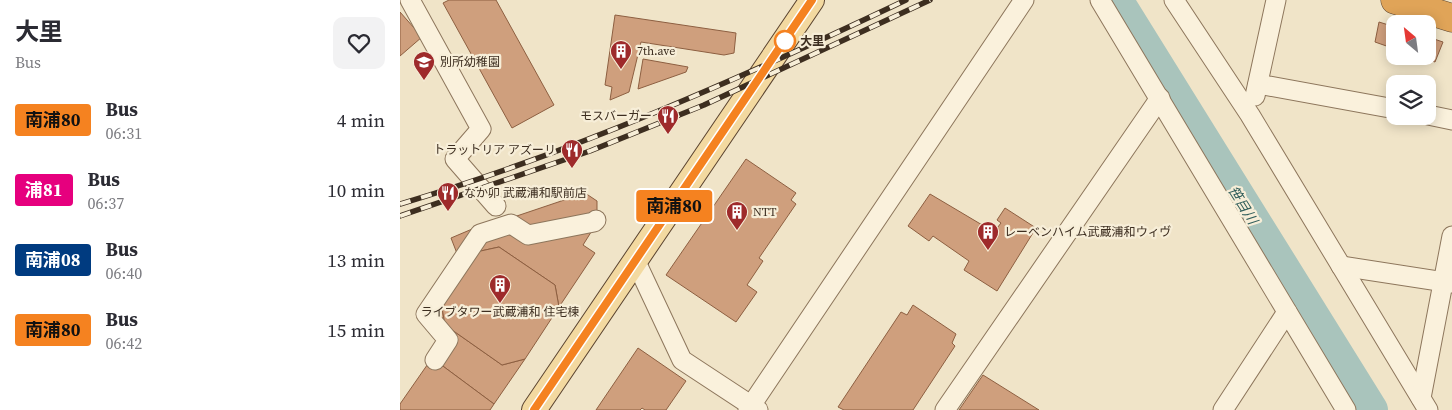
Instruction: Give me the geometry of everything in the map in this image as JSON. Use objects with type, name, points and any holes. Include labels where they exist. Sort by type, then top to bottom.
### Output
[{"type":"highway","points":[[1395,0],[1452,18]]},
{"type":"main road","points":[[534,410],[812,0]]},
{"type":"street","points":[[410,0],[481,129],[454,160],[496,206]]},
{"type":"street","points":[[636,262],[682,360],[753,408],[1024,0]]},
{"type":"street","points":[[1100,0],[1346,410]]},
{"type":"street","points":[[1174,0],[1250,115],[1424,404]]},
{"type":"street","points":[[1250,115],[1276,0]]},
{"type":"street","points":[[1258,84],[1386,107]]},
{"type":"street","points":[[945,410],[1160,98]]},
{"type":"street","points":[[1436,117],[1452,120]]},
{"type":"street","points":[[435,360],[448,340],[426,314],[480,234],[490,228],[511,224],[528,235],[594,222],[596,220]]},
{"type":"street","points":[[1424,404],[1448,282],[1452,236]]},
{"type":"street","points":[[1341,266],[1448,282]]},
{"type":"street","points":[[1223,410],[1287,312]]},
{"type":"building","points":[[449,0],[496,0],[554,105],[512,128],[443,3]]},
{"type":"building","points":[[400,12],[422,37],[400,56]]},
{"type":"building","name":"7th.ave","points":[[615,15],[736,33],[734,53],[724,55],[641,42],[629,92],[610,100],[612,87],[605,85]]},
{"type":"building","points":[[1379,22],[1386,24],[1386,46],[1375,42]]},
{"type":"building","points":[[1436,40],[1443,42],[1436,60]]},
{"type":"building","points":[[643,59],[688,67],[686,72],[638,89]]},
{"type":"building","name":"NTT","points":[[746,159],[796,193],[791,200],[796,204],[759,258],[763,261],[747,285],[757,292],[736,322],[666,275]]},
{"type":"building","points":[[585,193],[597,201],[597,211],[593,217],[598,221],[583,245],[595,253],[559,307],[555,285],[499,247],[476,252],[441,302],[445,325],[502,365],[525,359],[494,404],[432,358],[443,341],[419,313],[458,256],[451,238],[491,221],[493,224]]},
{"type":"building","name":"レーベンハイム武蔵浦和ウィヴ","points":[[930,194],[994,232],[1001,223],[997,220],[1005,208],[1036,228],[997,291],[964,270],[969,261],[933,236],[929,241],[908,226]]},
{"type":"building","name":"ライブタワー武蔵浦和 住宅棟","points":[[499,247],[555,285],[559,307],[525,359],[502,365],[445,325],[441,302],[476,252]]},
{"type":"building","points":[[913,305],[956,334],[952,343],[955,346],[913,410],[844,410],[838,407],[901,312],[907,315]]},
{"type":"building","points":[[638,348],[686,381],[666,410],[645,410],[642,408],[640,410],[596,410]]},
{"type":"building","points":[[432,358],[494,404],[490,410],[400,410],[400,404]]},
{"type":"building","points":[[983,375],[1039,410],[959,410]]},
{"type":"waterway","name":"笹目川","points":[[1116,0],[1371,410]]},
{"type":"railway","points":[[400,204],[465,184],[657,112],[906,0]]},
{"type":"railway","points":[[400,216],[590,151],[704,105],[930,0]]},
{"type":"bus line","name":"南浦80","points":[[534,410],[812,0]]},
{"type":"place","name":"大里","points":[[785,41]]},
{"type":"place","name":"7th.ave","points":[[621,70]]},
{"type":"place","name":"別所幼稚園","points":[[424,81]]},
{"type":"place","name":"モスバーガー","points":[[668,135]]},
{"type":"place","name":"トラットリア アズーリ","points":[[572,169]]},
{"type":"place","name":"なか卯 武蔵浦和駅前店","points":[[448,212]]},
{"type":"place","name":"NTT","points":[[737,231]]},
{"type":"place","name":"レーベンハイム武蔵浦和ウィヴ","points":[[988,251]]},
{"type":"place","name":"ライブタワー武蔵浦和 住宅棟","points":[[500,304]]}]
